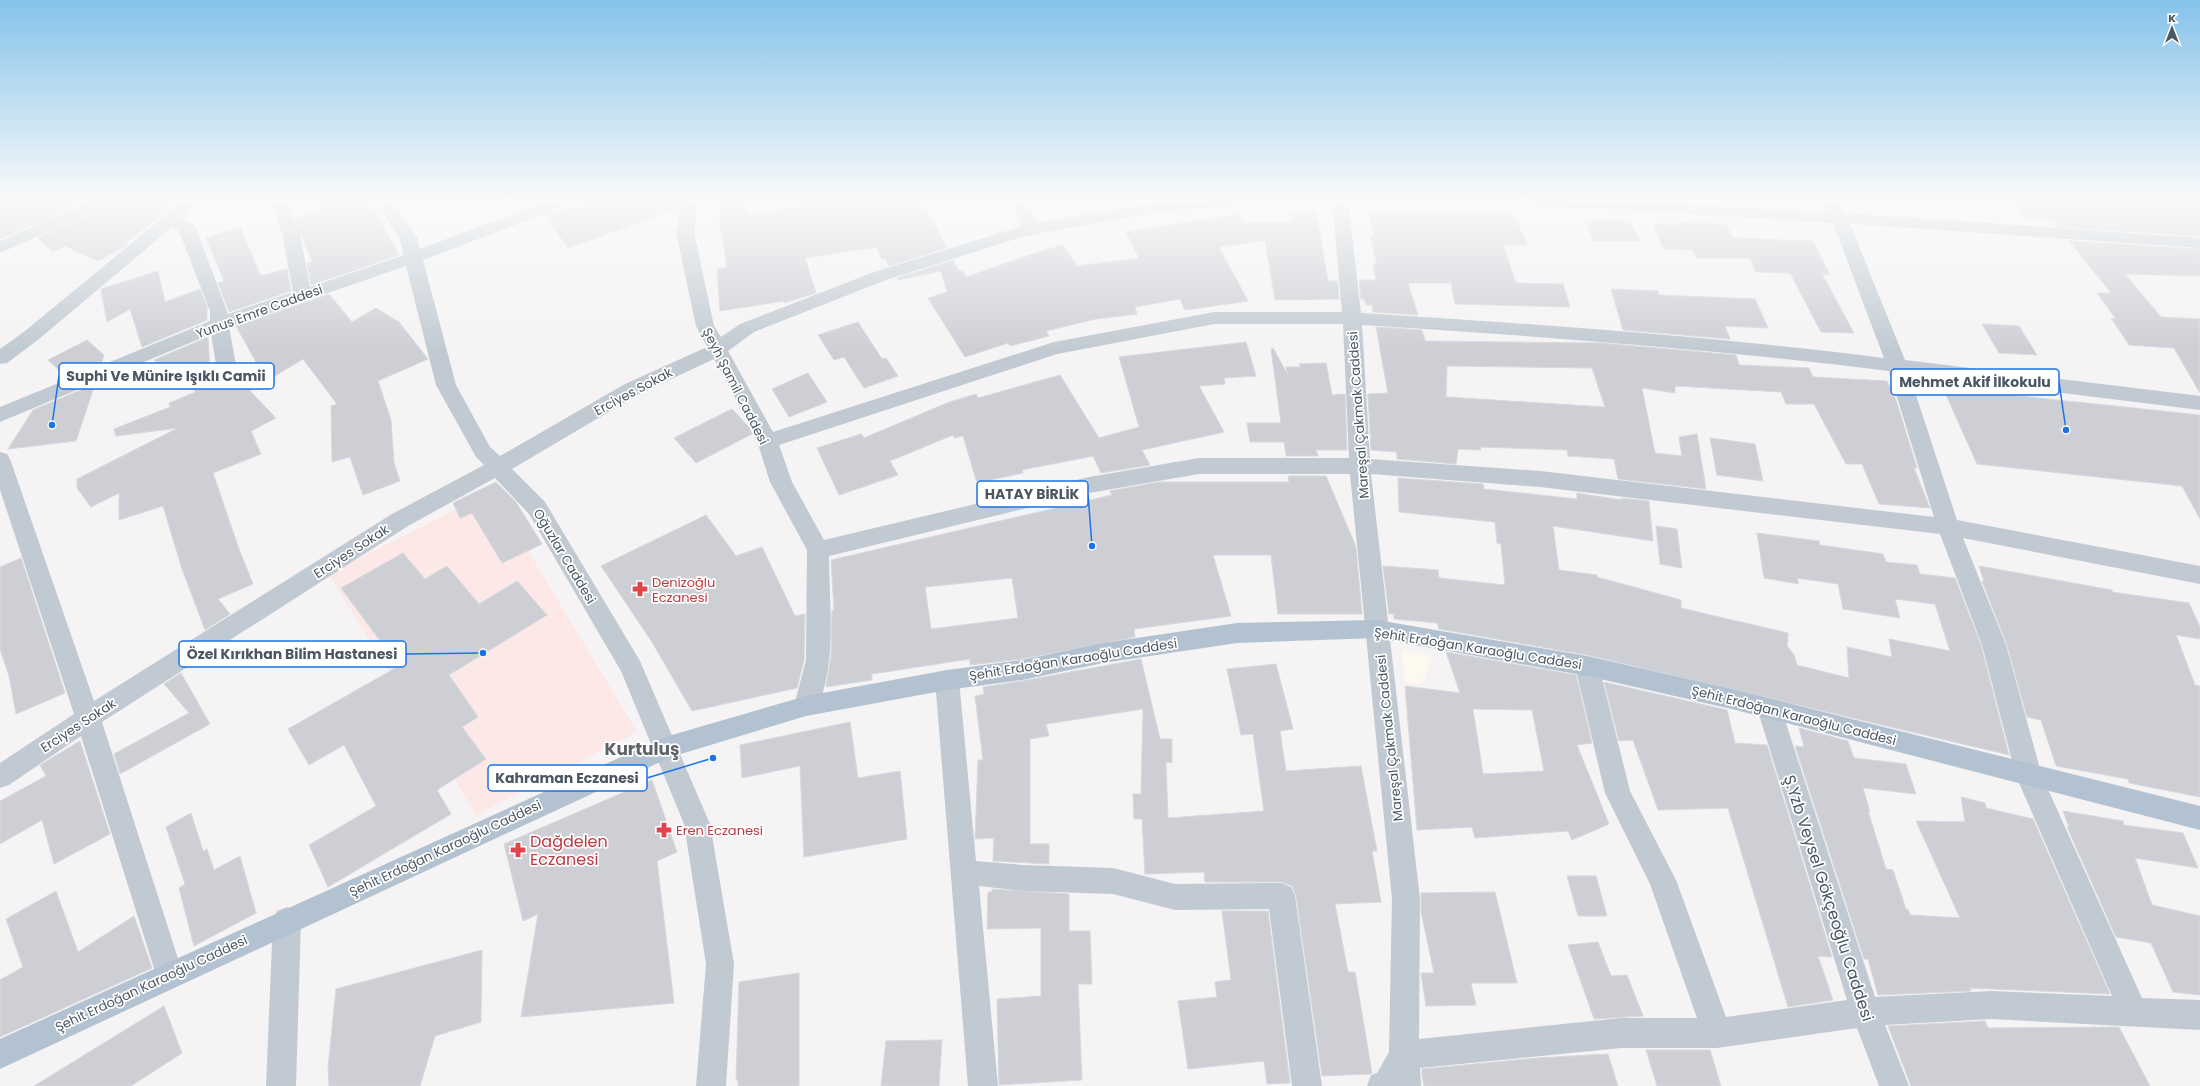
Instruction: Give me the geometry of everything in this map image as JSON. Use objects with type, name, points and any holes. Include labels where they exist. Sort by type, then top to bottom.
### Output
[{"type":"main road","name":"Şehit Erdoğan Karaoğlu Caddesi","points":[[0,1054],[169,974],[665,748],[806,706],[947,680],[1022,670],[1103,653],[1237,633],[1377,629],[1587,666],[1769,708],[2029,776],[2200,818]]},
{"type":"street","points":[[0,358],[32,336],[134,250]]},
{"type":"street","points":[[195,250],[219,311],[219,324],[228,376]]},
{"type":"street","points":[[295,250],[302,294]]},
{"type":"street","name":"Oğuzlar Caddesi","points":[[412,250],[446,385],[483,452],[541,515],[632,668],[697,824],[720,964],[711,1086]]},
{"type":"street","name":"Yunus Emre Caddesi","points":[[0,415],[219,324],[433,250]]},
{"type":"street","name":"Şeyh Şamil Caddesi","points":[[689,250],[704,326],[766,441],[781,482],[818,550],[818,660],[806,706]]},
{"type":"street","name":"Erciyes Sokak","points":[[0,777],[88,718],[400,520],[498,467],[632,388],[716,350],[747,328],[873,279],[966,250]]},
{"type":"street","name":"Mareşal Çakmak Caddesi","points":[[1345,250],[1352,318],[1360,466],[1406,899],[1404,1055],[1406,1086]]},
{"type":"street","points":[[1852,250],[1897,365],[1948,528],[1994,645],[2029,776],[2134,1013]]},
{"type":"street","points":[[766,441],[1054,348],[1214,318],[1352,318],[1538,331],[1828,357],[2200,403]]},
{"type":"street","points":[[0,459],[88,718],[169,974]]},
{"type":"street","points":[[818,550],[1089,485],[1199,466],[1360,466],[1540,479],[1948,528],[2200,575]]},
{"type":"street","points":[[1587,666],[1618,792],[1662,880],[1717,1033]]},
{"type":"street","points":[[947,680],[983,1086]]},
{"type":"street","name":"Ş.Yzb Veysel Gökçeoğlu Caddesi","points":[[1769,708],[1865,1012],[1894,1086]]},
{"type":"street","points":[[964,872],[1022,878],[1113,881],[1175,897],[1281,896],[1306,1086]]},
{"type":"street","points":[[281,1086],[287,920]]},
{"type":"street","points":[[1382,1086],[1387,1085],[1404,1055],[1621,1033],[1717,1033],[1865,1012],[1991,1005],[2200,1015]]},
{"type":"shaded area","points":[[492,491],[637,732],[476,815],[329,574]]},
{"type":"shaded area","points":[[1402,649],[1433,656],[1422,684],[1405,682]]},
{"type":"building","points":[[73,250],[119,250],[98,261]]},
{"type":"building","points":[[211,250],[250,250],[261,276],[287,269],[291,291],[229,312],[218,283],[224,281]]},
{"type":"building","points":[[307,250],[396,250],[399,255],[311,285],[307,263],[312,262]]},
{"type":"building","points":[[724,250],[859,250],[805,258],[816,293],[784,303],[784,301],[720,311],[717,269],[727,267]]},
{"type":"building","points":[[878,250],[942,250],[889,266],[885,258],[881,259]]},
{"type":"building","points":[[1047,250],[1066,250],[1077,266],[1139,258],[1135,250],[1220,250],[1248,301],[1185,310],[1180,299],[1135,307],[1137,314],[1096,319],[1046,331],[1049,336],[1010,346],[1008,343],[965,357],[928,298],[947,292],[941,271],[898,280],[897,278],[953,260],[959,271],[962,270],[966,277]]},
{"type":"building","points":[[1267,250],[1323,250],[1328,281],[1338,281],[1339,299],[1275,300]]},
{"type":"building","points":[[1374,250],[1505,250],[1516,283],[1563,284],[1570,307],[1455,304],[1451,283],[1408,283],[1418,315],[1373,312],[1372,305],[1366,305],[1364,299],[1361,299],[1359,280],[1376,280],[1373,264],[1377,264]]},
{"type":"building","points":[[1684,250],[1817,250],[1830,275],[1822,274],[1854,333],[1821,332],[1790,273],[1756,272],[1750,258],[1697,258],[1693,250]]},
{"type":"building","points":[[2076,250],[2200,250],[2200,276],[2125,274],[2161,317],[2200,319],[2200,393],[2174,348],[2129,345],[2111,318],[2116,319],[2097,293],[2111,293]]},
{"type":"building","points":[[158,271],[165,302],[200,289],[207,306],[207,320],[142,347],[130,309],[107,322],[101,289]]},
{"type":"building","points":[[1611,289],[1658,291],[1659,295],[1755,299],[1768,328],[1725,326],[1730,339],[1623,330]]},
{"type":"building","points":[[329,294],[352,322],[376,308],[399,322],[428,359],[378,381],[391,420],[394,463],[400,481],[363,495],[350,457],[332,462],[331,406],[337,404],[303,359],[250,391],[276,418],[251,431],[261,454],[213,473],[239,549],[253,584],[218,599],[230,614],[205,630],[181,566],[163,506],[119,520],[119,493],[91,507],[77,488],[77,479],[178,428],[116,436],[114,429],[170,407],[169,403],[196,392],[154,360],[208,337],[211,389],[222,383],[228,384],[235,382],[239,377],[239,372],[256,362],[236,326]]},
{"type":"building","points":[[858,322],[882,359],[886,358],[898,376],[864,388],[844,357],[834,360],[818,335]]},
{"type":"building","points":[[1982,324],[2019,326],[2037,355],[1999,353]]},
{"type":"building","points":[[1376,327],[1422,330],[1425,341],[1601,343],[1736,355],[1739,365],[1809,368],[1813,377],[1887,381],[1896,400],[1917,468],[1914,468],[1930,508],[1879,504],[1862,464],[1846,464],[1814,404],[1786,404],[1781,392],[1675,386],[1675,393],[1642,388],[1655,453],[1682,456],[1679,437],[1697,434],[1706,489],[1618,479],[1614,459],[1568,456],[1567,450],[1480,447],[1481,450],[1458,449],[1456,464],[1397,459],[1397,452],[1371,450],[1368,394],[1388,393]],"holes":[[[1447,366],[1592,368],[1605,407],[1446,397]]]},
{"type":"building","points":[[87,340],[104,355],[101,364],[68,378],[48,360]]},
{"type":"building","points":[[1246,342],[1256,376],[1224,378],[1225,384],[1199,386],[1224,432],[1142,450],[1150,465],[1101,473],[1093,456],[1022,470],[1023,473],[977,483],[963,436],[954,438],[953,435],[890,461],[898,475],[839,495],[817,448],[861,434],[864,438],[947,403],[976,394],[978,398],[1060,375],[1099,438],[1139,427],[1119,357]]},
{"type":"building","points":[[1273,348],[1288,375],[1286,367],[1300,367],[1299,364],[1326,363],[1332,395],[1345,394],[1347,450],[1316,450],[1318,456],[1286,456],[1284,442],[1250,442],[1247,423],[1281,423],[1271,349]]},
{"type":"building","points":[[808,373],[827,402],[789,417],[772,389]]},
{"type":"building","points":[[95,384],[76,441],[8,449],[33,410]]},
{"type":"building","points":[[1943,388],[2200,415],[2200,519],[2182,486],[1977,464]]},
{"type":"building","points":[[732,409],[749,427],[752,434],[696,463],[674,438]]},
{"type":"building","points":[[1710,438],[1755,444],[1763,481],[1717,475]]},
{"type":"building","points":[[1288,476],[1326,476],[1356,547],[1362,614],[1278,614],[1271,555],[1213,555],[1231,616],[1134,629],[1135,637],[1022,659],[970,665],[970,659],[872,674],[872,680],[826,687],[831,656],[832,610],[834,610],[831,560],[1112,495],[1110,491],[1159,482],[1289,482]],"holes":[[[1012,578],[1018,618],[931,629],[925,587]]]},
{"type":"building","points":[[1398,478],[1483,484],[1484,489],[1577,499],[1577,493],[1622,500],[1621,498],[1649,501],[1653,541],[1553,526],[1559,570],[1597,575],[1597,577],[1681,600],[1681,608],[1788,633],[1787,646],[1794,655],[1797,665],[1849,678],[1847,647],[1892,657],[1889,639],[1950,651],[1935,604],[1895,599],[1900,618],[1843,609],[1838,584],[1797,578],[1799,584],[1764,578],[1757,533],[1819,541],[1820,545],[1883,554],[1886,562],[1917,565],[1920,574],[1955,578],[1981,645],[2009,755],[1587,655],[1439,629],[1437,623],[1394,619],[1394,614],[1389,614],[1383,566],[1438,570],[1439,578],[1505,585],[1501,544],[1497,543],[1495,522],[1399,512]]},
{"type":"building","points":[[496,482],[516,502],[542,544],[502,563],[472,513],[460,518],[453,503]]},
{"type":"building","points":[[706,515],[736,556],[762,547],[795,616],[805,614],[804,660],[797,688],[692,711],[652,642],[601,566]]},
{"type":"building","points":[[1656,526],[1677,529],[1682,568],[1660,564]]},
{"type":"building","points":[[403,553],[425,579],[447,566],[479,604],[517,581],[547,615],[449,675],[478,717],[462,727],[486,759],[437,790],[451,814],[328,887],[309,845],[376,806],[344,745],[309,765],[288,729],[399,666],[341,588]]},
{"type":"building","points":[[21,558],[65,693],[16,714],[9,676],[0,649],[0,567]]},
{"type":"building","points":[[1979,566],[2112,590],[2112,592],[2189,603],[2200,627],[2200,639],[2176,635],[2195,685],[2200,686],[2200,797],[2129,783],[2128,779],[2056,766],[2041,720],[2027,717],[2007,645],[1982,581],[1984,581]]},
{"type":"building","points":[[1446,652],[1576,675],[1592,743],[1577,745],[1609,824],[1572,840],[1568,831],[1475,838],[1472,827],[1417,830],[1405,686],[1460,693]],"holes":[[[1473,709],[1532,710],[1544,771],[1483,774]]]},
{"type":"building","points":[[1141,659],[1160,739],[1172,739],[1172,763],[1166,762],[1168,818],[1264,811],[1253,734],[1241,735],[1227,669],[1276,664],[1293,729],[1280,731],[1286,771],[1361,766],[1377,851],[1372,851],[1381,902],[1335,904],[1348,972],[1355,972],[1372,1073],[1322,1076],[1296,896],[1292,886],[1281,882],[1205,882],[1204,872],[1145,874],[1142,819],[1134,819],[1133,794],[1141,794],[1143,709],[1046,724],[1049,736],[1030,739],[1030,844],[1049,844],[1049,864],[993,861],[994,838],[975,839],[978,760],[983,760],[975,696],[984,694],[983,687]]},
{"type":"building","points":[[181,673],[210,724],[120,774],[114,754],[189,713],[164,684]]},
{"type":"building","points":[[1604,682],[1727,710],[1735,743],[1767,745],[1832,957],[1818,956],[1833,1000],[1788,1007],[1728,808],[1658,810],[1633,740],[1619,741]]},
{"type":"building","points":[[850,722],[858,778],[900,771],[907,839],[804,857],[800,766],[742,778],[740,745]]},
{"type":"building","points":[[1799,728],[1848,741],[1854,758],[1906,764],[1916,794],[1863,788],[1870,812],[1868,811],[1886,869],[1893,870],[1906,909],[1908,909],[1910,915],[1960,918],[1916,821],[1965,822],[1961,797],[1985,803],[1986,808],[2033,819],[2110,994],[1970,988],[1971,991],[1878,995],[1868,959],[1864,959],[1795,746],[1804,747]]},
{"type":"building","points":[[80,741],[110,834],[54,864],[42,820],[0,844],[0,801],[46,776],[40,765]]},
{"type":"building","points":[[652,780],[677,852],[657,861],[674,1003],[521,1017],[538,914],[523,921],[504,844]]},
{"type":"building","points":[[2063,811],[2123,821],[2124,825],[2183,833],[2198,868],[2135,858],[2152,905],[2200,916],[2200,995],[2173,992],[2151,943],[2116,937],[2067,827],[2069,827]]},
{"type":"building","points":[[191,813],[203,851],[207,849],[214,870],[240,856],[256,913],[194,946],[179,888],[185,884],[166,827]]},
{"type":"building","points":[[1567,876],[1596,876],[1607,916],[1578,916]]},
{"type":"building","points":[[992,889],[1069,894],[1069,931],[1090,931],[1092,984],[1078,984],[1082,1080],[999,1085],[997,999],[1041,996],[1041,928],[987,929],[988,892],[992,892]]},
{"type":"building","points":[[56,891],[78,952],[134,916],[152,968],[0,1037],[0,980],[23,967],[6,919]]},
{"type":"building","points":[[1495,892],[1517,983],[1471,983],[1476,1005],[1426,1006],[1421,973],[1434,973],[1421,911],[1421,893]]},
{"type":"building","points":[[1222,911],[1268,911],[1290,1083],[1267,1084],[1264,1061],[1188,1069],[1178,1001],[1217,997],[1215,982],[1231,980]]},
{"type":"building","points":[[1598,942],[1611,976],[1627,975],[1643,1016],[1594,1019],[1568,945]]},
{"type":"building","points":[[482,950],[481,1022],[435,1036],[420,1086],[329,1086],[328,1067],[336,989]]},
{"type":"building","points":[[799,973],[799,1086],[738,1086],[738,1080],[736,1080],[739,982]]},
{"type":"building","points":[[164,1006],[182,1053],[131,1086],[34,1086]]},
{"type":"building","points":[[1985,1021],[1988,1028],[2119,1027],[2150,1086],[1911,1086],[1888,1026]]},
{"type":"building","points":[[942,1040],[939,1086],[881,1086],[886,1041]]},
{"type":"building","points":[[1646,1050],[1710,1050],[1721,1086],[1657,1086]]},
{"type":"building","points":[[1608,1054],[1618,1086],[1424,1086],[1422,1076],[1422,1069],[1537,1058]]},
{"type":"place","name":"Suphi Ve Münire Işıklı Camii","points":[[52,425]]},
{"type":"place","name":"Mehmet Akif İlkokulu","points":[[2066,430]]},
{"type":"place","name":"HATAY BİRLİK","points":[[1092,546]]},
{"type":"place","name":"Denizoğlu Eczanesi","points":[[640,589]]},
{"type":"place","name":"Özel Kırıkhan Bilim Hastanesi","points":[[483,653]]},
{"type":"place","name":"Kahraman Eczanesi","points":[[713,758]]},
{"type":"place","name":"Eren Eczanesi","points":[[664,830]]},
{"type":"place","name":"Dağdelen Eczanesi","points":[[518,850]]},
{"type":"district","name":"Kurtuluş","points":[[642,749]]}]
